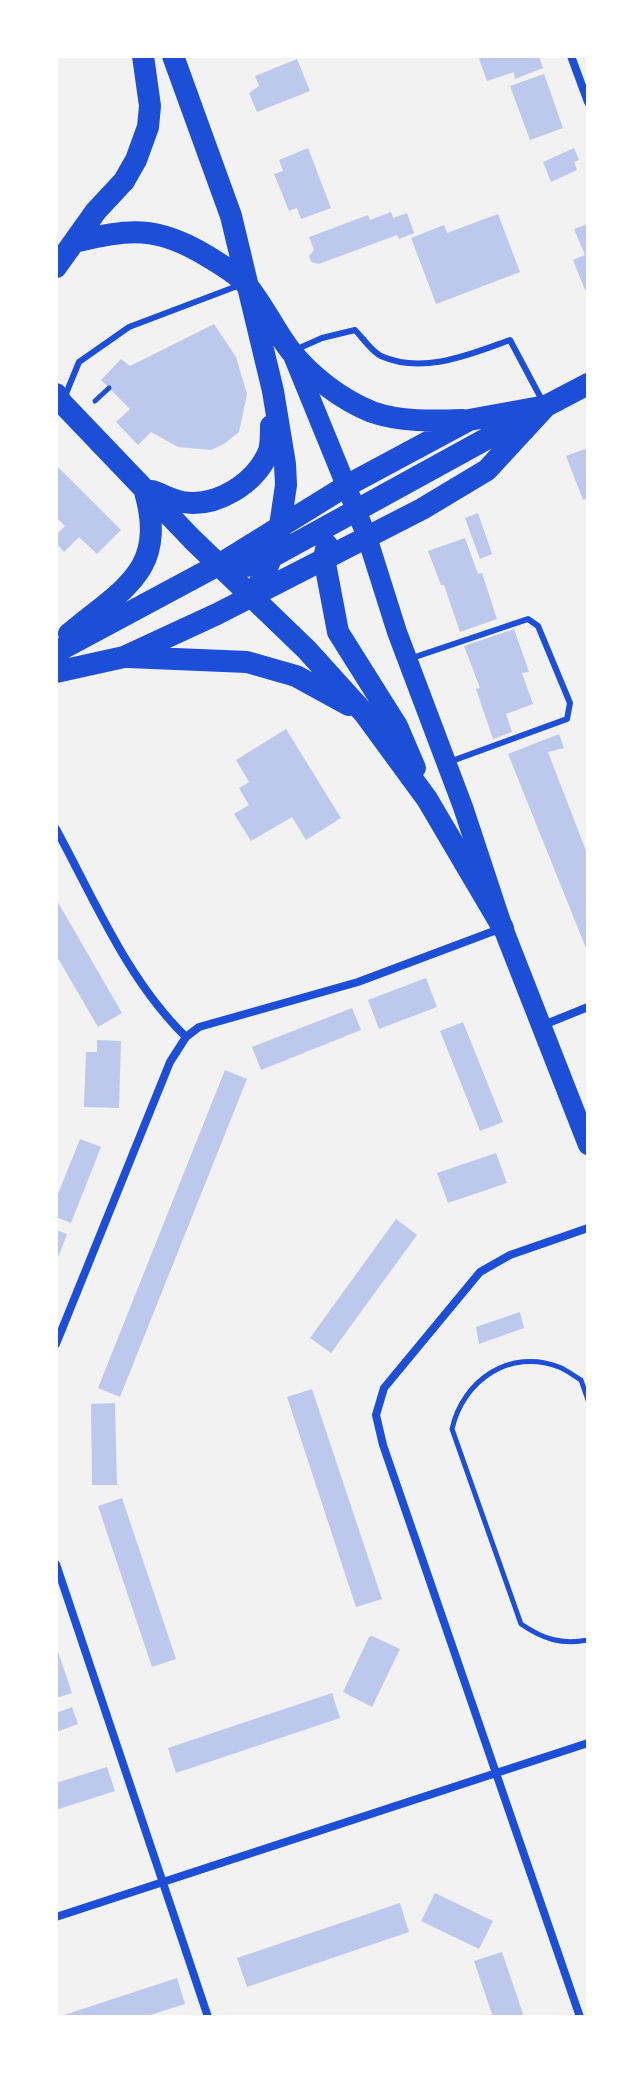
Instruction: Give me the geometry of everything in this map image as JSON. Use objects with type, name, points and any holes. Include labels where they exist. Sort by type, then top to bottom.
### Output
[{"type":"highway","points":[[56,267],[96,211],[124,181],[142,144],[150,106],[143,56]]},
{"type":"highway","points":[[173,56],[231,216],[273,391],[286,485],[272,556],[251,597]]},
{"type":"highway","points":[[74,242],[113,232],[148,231],[192,247],[246,283],[292,352],[329,388],[385,416],[429,421],[469,420],[546,406]]},
{"type":"highway","points":[[220,564],[255,566],[588,384]]},
{"type":"highway","points":[[143,487],[182,502],[203,501],[230,493],[253,478],[270,449],[273,391]]},
{"type":"highway","points":[[59,398],[251,597],[307,650],[364,713],[427,799],[503,928]]},
{"type":"highway","points":[[56,672],[124,657],[251,597],[478,479],[546,406]]},
{"type":"highway","points":[[56,652],[220,564],[346,486],[469,420]]},
{"type":"highway","points":[[346,486],[331,523],[324,558],[338,632],[397,726],[427,799]]},
{"type":"highway","points":[[56,644],[138,576],[149,553],[152,517],[143,487]]},
{"type":"highway","points":[[124,657],[247,662],[296,676],[364,713]]},
{"type":"main road","points":[[292,352],[367,537],[503,928],[588,1145]]},
{"type":"street","points":[[571,56],[588,102]]},
{"type":"street","points":[[56,829],[126,957],[161,1013],[186,1037]]},
{"type":"street","points":[[56,1344],[170,1062],[186,1037],[199,1027],[358,982],[503,928]]},
{"type":"street","points":[[541,1026],[588,1007]]},
{"type":"street","points":[[580,2017],[383,1445],[376,1415],[384,1388],[480,1272],[510,1255],[588,1228]]},
{"type":"street","points":[[56,1564],[208,2017]]},
{"type":"street","points":[[56,1917],[588,1743]]},
{"type":"lane","points":[[59,398],[79,362],[129,327],[246,283]]},
{"type":"lane","points":[[292,352],[322,338],[355,330],[380,356],[415,364],[455,360],[510,340],[546,406]]},
{"type":"lane","points":[[408,660],[528,619],[538,626],[570,703],[567,719],[447,763]]},
{"type":"path","points":[[588,1400],[581,1380],[559,1367],[533,1362],[510,1365],[488,1373],[470,1388],[457,1408],[452,1429],[521,1624],[540,1638],[570,1643],[588,1640]]},
{"type":"building","points":[[478,56],[539,56],[543,68],[515,79],[514,72],[487,81]]},
{"type":"building","points":[[297,59],[310,91],[257,112],[249,93],[259,86],[255,76]]},
{"type":"building","points":[[544,74],[563,128],[530,140],[510,86]]},
{"type":"building","points":[[308,148],[331,208],[301,219],[297,208],[289,211],[274,174],[283,171],[279,160]]},
{"type":"building","points":[[574,148],[579,160],[574,162],[577,170],[551,182],[543,162]]},
{"type":"building","points":[[391,212],[393,218],[407,213],[414,233],[399,239],[397,235],[319,264],[311,262],[309,256],[314,250],[309,237],[368,215],[370,220]]},
{"type":"building","points":[[498,214],[520,272],[436,304],[411,238],[444,225],[447,233]]},
{"type":"building","points":[[588,224],[588,289],[585,290],[573,260],[585,255],[574,229]]},
{"type":"building","points":[[214,324],[236,357],[247,394],[239,432],[211,450],[178,447],[151,432],[138,445],[116,422],[130,409],[101,380],[121,359],[130,366]]},
{"type":"building","points":[[588,448],[588,498],[583,500],[566,456]]},
{"type":"building","points":[[58,467],[121,530],[97,554],[79,537],[64,552],[56,543],[56,535],[65,526],[58,519],[56,521]]},
{"type":"building","points":[[478,513],[492,554],[480,559],[465,518]]},
{"type":"building","points":[[465,538],[478,574],[482,573],[497,619],[460,632],[428,551]]},
{"type":"building","points":[[514,629],[529,672],[522,673],[533,704],[506,714],[512,732],[493,739],[476,689],[480,688],[464,646]]},
{"type":"building","points":[[286,729],[341,818],[306,840],[292,817],[251,841],[234,814],[249,805],[239,788],[249,782],[236,760]]},
{"type":"building","points":[[559,734],[564,748],[548,752],[588,856],[588,953],[508,754]]},
{"type":"building","points":[[56,899],[122,1013],[98,1027],[56,955]]},
{"type":"building","points":[[426,978],[437,1007],[379,1029],[368,1000]]},
{"type":"building","points":[[352,1008],[361,1030],[261,1070],[252,1047]]},
{"type":"building","points":[[463,1022],[503,1122],[480,1131],[440,1031]]},
{"type":"building","points":[[97,1040],[121,1041],[119,1108],[84,1107],[86,1052],[97,1052]]},
{"type":"building","points":[[225,1070],[247,1079],[120,1397],[98,1388]]},
{"type":"building","points":[[80,1139],[101,1147],[71,1223],[56,1217],[56,1199]]},
{"type":"building","points":[[496,1153],[507,1183],[448,1203],[437,1173]]},
{"type":"building","points":[[396,1219],[417,1235],[331,1353],[310,1338]]},
{"type":"building","points":[[56,1230],[67,1234],[56,1263]]},
{"type":"building","points":[[520,1312],[524,1328],[479,1344],[476,1327]]},
{"type":"building","points":[[312,1389],[382,1599],[356,1607],[287,1397]]},
{"type":"building","points":[[115,1403],[117,1485],[92,1485],[91,1404]]},
{"type":"building","points":[[122,1498],[176,1659],[152,1667],[98,1506]]},
{"type":"building","points":[[372,1636],[400,1649],[372,1707],[343,1692]]},
{"type":"building","points":[[56,1646],[72,1693],[56,1698]]},
{"type":"building","points":[[332,1693],[340,1718],[176,1773],[168,1748]]},
{"type":"building","points":[[72,1707],[78,1724],[56,1732],[56,1713]]},
{"type":"building","points":[[107,1767],[115,1791],[56,1810],[56,1783]]},
{"type":"building","points":[[435,1893],[493,1921],[479,1949],[421,1921]]},
{"type":"building","points":[[400,1903],[409,1932],[247,1987],[237,1958]]},
{"type":"building","points":[[502,1952],[524,2017],[493,2017],[474,1961]]},
{"type":"building","points":[[177,1978],[185,2004],[144,2017],[58,2017]]}]
